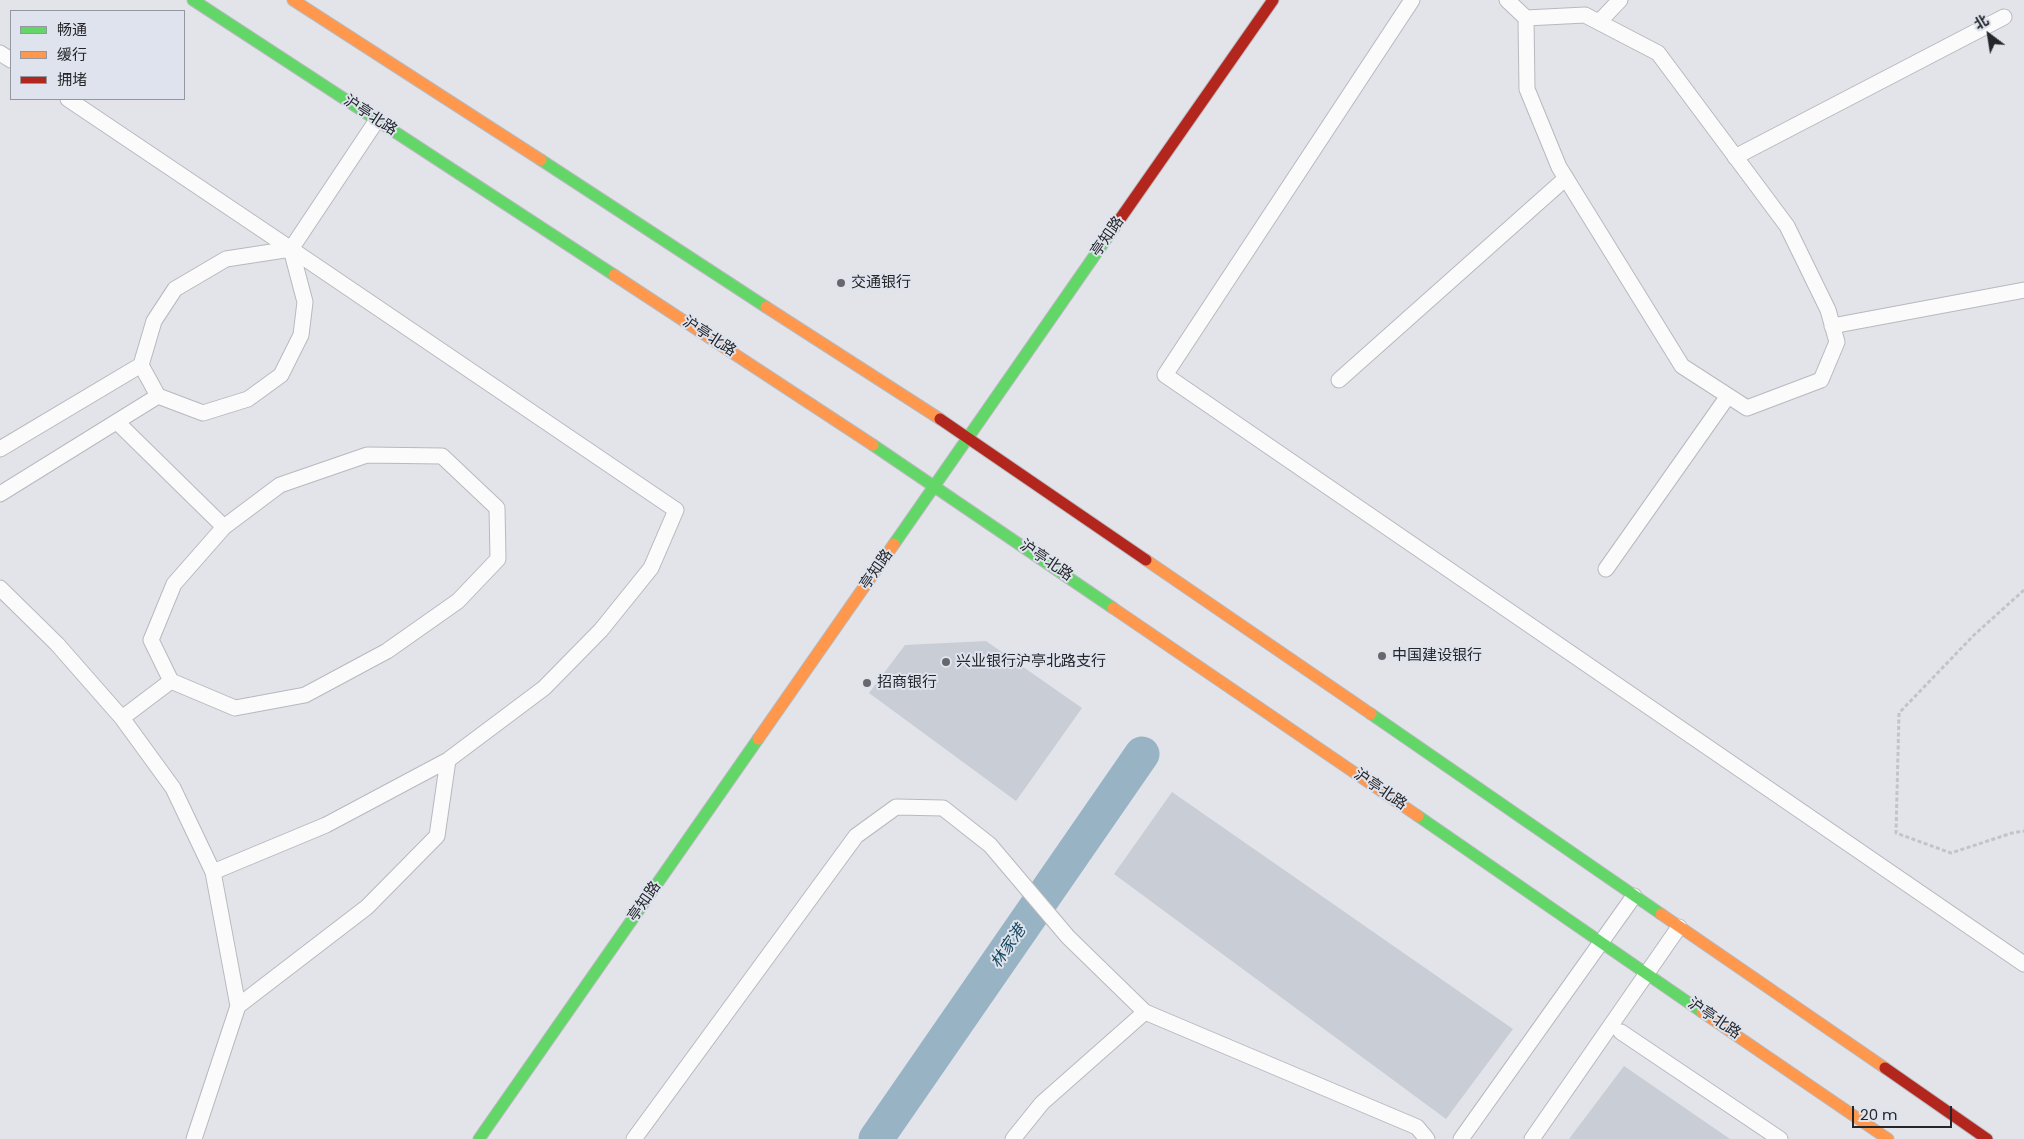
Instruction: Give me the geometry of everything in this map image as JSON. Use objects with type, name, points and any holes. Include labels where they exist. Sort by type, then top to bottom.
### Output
[{"type":"street","name":"沪亭北路","points":[[193,0],[936,486],[1888,1139]]},
{"type":"street","points":[[294,0],[968,437],[1987,1139]]},
{"type":"street","name":"亭知路","points":[[479,1139],[1273,0]]},
{"type":"lane","points":[[1412,0],[1165,375],[2024,964]]},
{"type":"lane","points":[[1507,0],[1526,18],[1527,88],[1559,167],[1682,366],[1747,408],[1822,380],[1837,342],[1828,310],[1787,226],[1658,53],[1586,15],[1526,18]]},
{"type":"lane","points":[[1599,22],[1620,0]]},
{"type":"lane","points":[[1735,157],[2004,17]]},
{"type":"lane","points":[[69,100],[676,510],[651,568],[601,630],[544,688],[448,760],[326,825],[213,872]]},
{"type":"lane","points":[[0,449],[141,365],[154,321],[175,289],[226,259],[291,249],[377,120]]},
{"type":"lane","points":[[1339,380],[1566,178]]},
{"type":"lane","points":[[141,365],[158,396],[204,413],[248,400],[281,375],[301,334],[305,302],[291,249]]},
{"type":"lane","points":[[1832,326],[2024,290]]},
{"type":"lane","points":[[0,494],[158,396]]},
{"type":"lane","points":[[1606,569],[1728,396]]},
{"type":"lane","points":[[117,422],[224,527]]},
{"type":"lane","points":[[367,456],[442,456],[496,508],[498,559],[458,600],[387,651],[305,695],[235,708],[171,681],[152,640],[174,584],[224,527],[280,485],[367,456]]},
{"type":"lane","points":[[0,588],[57,644],[122,718],[173,788],[213,872],[238,1006],[194,1139]]},
{"type":"lane","points":[[122,718],[171,681]]},
{"type":"lane","points":[[238,1006],[367,907],[437,836],[448,760]]},
{"type":"lane","points":[[634,1139],[856,836],[896,807],[943,808],[990,845],[1068,937],[1145,1012],[1417,1127],[1427,1139]]},
{"type":"lane","points":[[1461,1139],[1634,896]]},
{"type":"lane","points":[[1532,1139],[1679,927]]},
{"type":"lane","points":[[1012,1139],[1042,1103],[1145,1012]]},
{"type":"lane","points":[[1621,1032],[1780,1139]]},
{"type":"path","points":[[2024,590],[1974,635],[1899,713],[1896,833],[1951,852],[2024,831]]},
{"type":"building","points":[[986,641],[1082,708],[1016,801],[869,693],[905,645]]},
{"type":"building","points":[[1172,792],[1513,1029],[1446,1119],[1114,874]]},
{"type":"building","points":[[1624,1066],[1730,1139],[1569,1139]]},
{"type":"waterway","name":"林家港","points":[[876,1139],[1142,754]]},
{"type":"traffic: fast","points":[[193,0],[614,275]]},
{"type":"traffic: fast","points":[[541,160],[766,307]]},
{"type":"traffic: fast","points":[[894,544],[1120,219]]},
{"type":"traffic: fast","points":[[873,445],[1113,608]]},
{"type":"traffic: fast","points":[[1371,714],[1661,914]]},
{"type":"traffic: fast","points":[[479,1139],[758,739]]},
{"type":"traffic: fast","points":[[1418,816],[1702,1012]]},
{"type":"traffic: slow","points":[[293,0],[541,160]]},
{"type":"traffic: slow","points":[[614,275],[873,445]]},
{"type":"traffic: slow","points":[[766,307],[940,419]]},
{"type":"traffic: slow","points":[[758,739],[894,544]]},
{"type":"traffic: slow","points":[[1146,560],[1371,714]]},
{"type":"traffic: slow","points":[[1113,608],[1418,816]]},
{"type":"traffic: slow","points":[[1661,914],[1885,1068]]},
{"type":"traffic: slow","points":[[1702,1012],[1888,1139]]},
{"type":"traffic: jam","points":[[1120,219],[1273,0]]},
{"type":"traffic: jam","points":[[940,419],[1146,560]]},
{"type":"traffic: jam","points":[[1885,1068],[1987,1139]]},
{"type":"place","name":"交通银行","points":[[841,283]]},
{"type":"place","name":"中国建设银行","points":[[1382,656]]},
{"type":"place","name":"兴业银行沪亭北路支行","points":[[946,662]]},
{"type":"place","name":"招商银行","points":[[867,683]]}]
